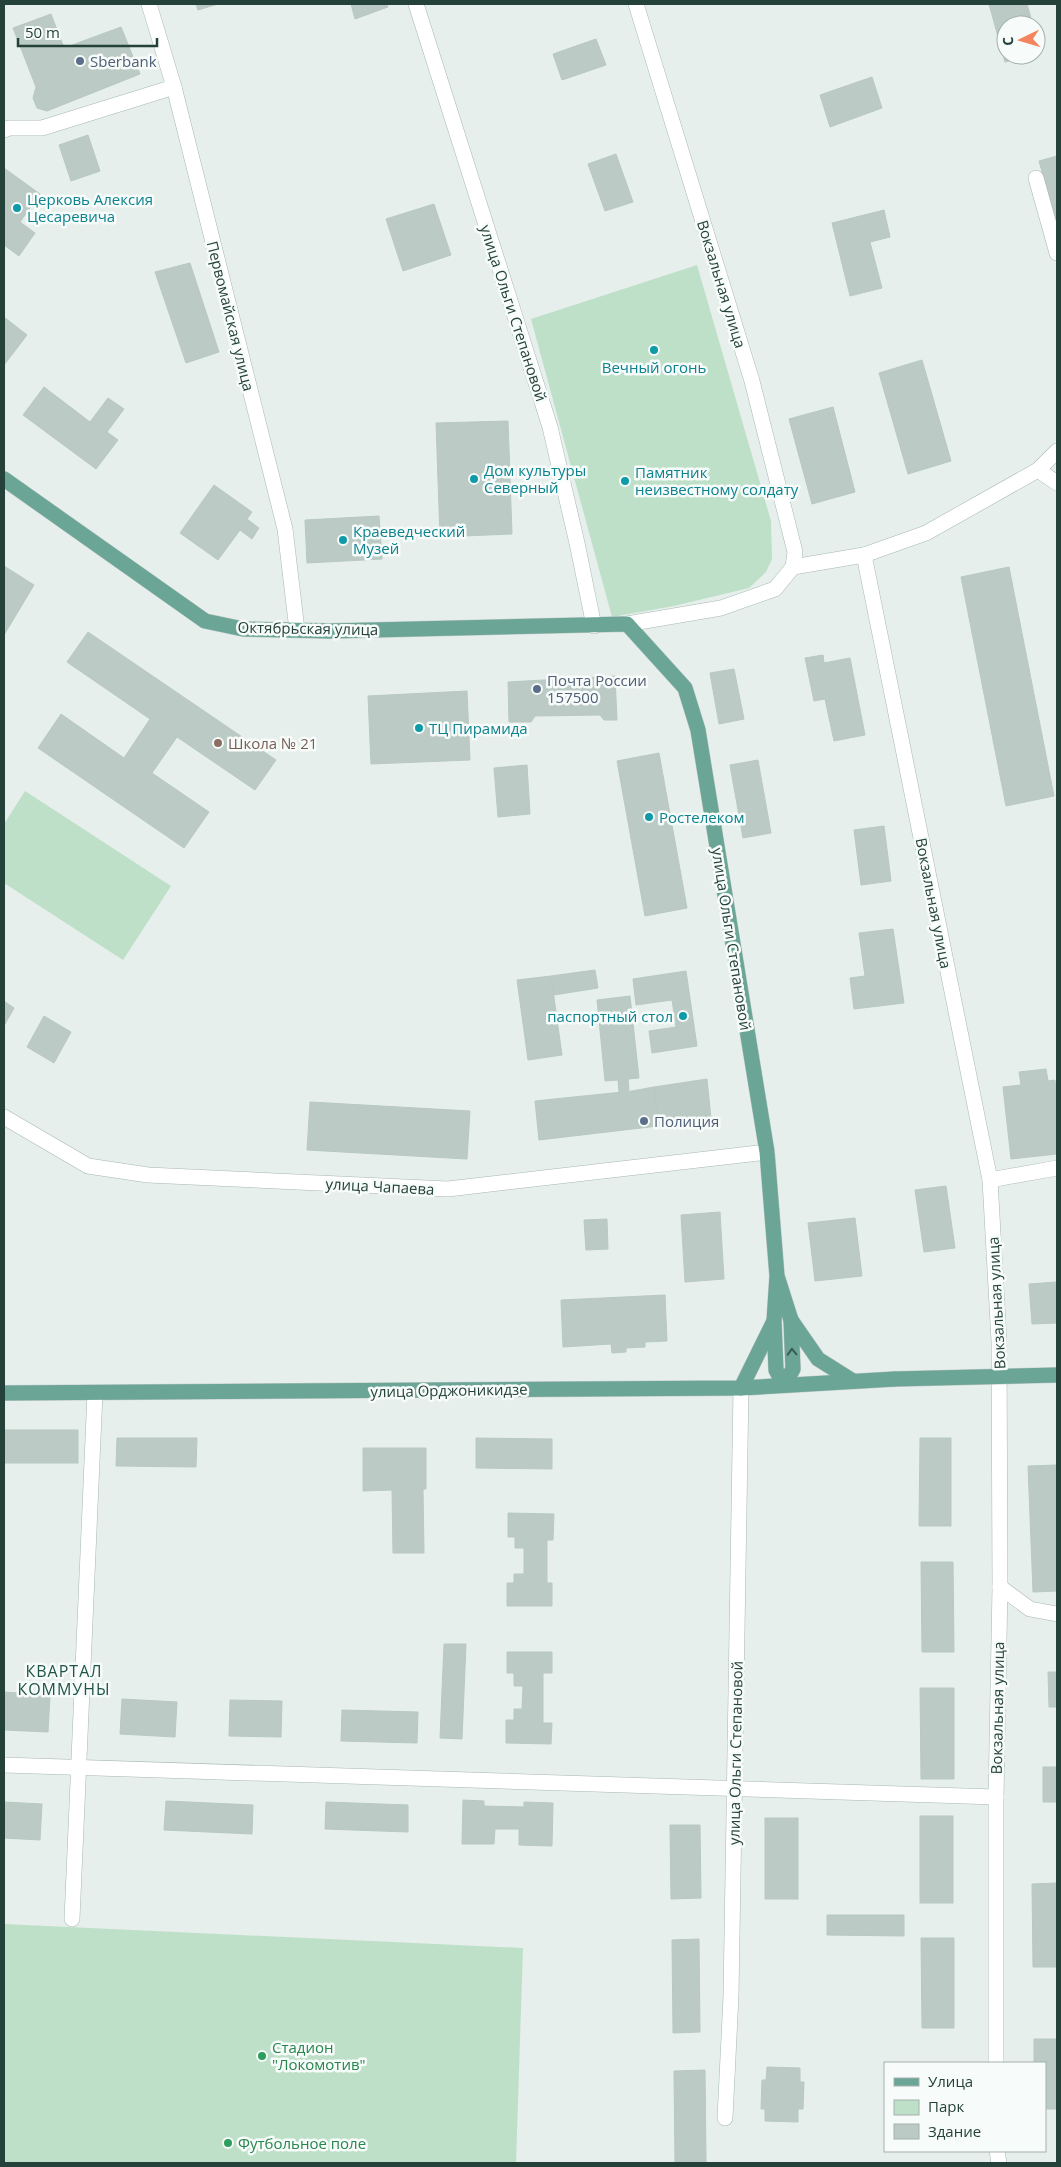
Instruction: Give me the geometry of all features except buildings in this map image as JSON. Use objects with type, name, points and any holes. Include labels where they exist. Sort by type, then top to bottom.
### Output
[{"type":"main road","name":"Октябрьская улица","points":[[4,479],[205,621],[243,629],[296,630],[627,624]]},
{"type":"main road","name":"улица Ольги Степановой","points":[[627,624],[685,688],[698,730],[768,1152],[777,1276]]},
{"type":"main road","points":[[777,1276],[791,1320],[793,1369],[784,1385]]},
{"type":"main road","points":[[777,1276],[774,1322],[776,1370],[784,1385]]},
{"type":"main road","points":[[791,1320],[818,1359],[853,1380]]},
{"type":"main road","points":[[741,1388],[774,1322]]},
{"type":"main road","name":"улица Орджоникидзе","points":[[4,1393],[741,1388],[894,1378],[1057,1375]]},
{"type":"street","name":"Первомайская улица","points":[[149,4],[174,87],[285,529],[296,630]]},
{"type":"street","name":"улица Ольги Степановой","points":[[416,4],[550,427],[578,544],[594,626]]},
{"type":"street","name":"Вокзальная улица","points":[[636,4],[752,381],[795,552],[793,567]]},
{"type":"street","points":[[5,125],[42,128],[174,87]]},
{"type":"street","points":[[1036,178],[1057,253]]},
{"type":"street","points":[[627,624],[721,608],[775,589],[793,567],[864,555],[926,533],[1038,470],[1057,451]]},
{"type":"street","points":[[1038,470],[1057,483]]},
{"type":"street","name":"Вокзальная улица","points":[[864,555],[990,1180],[1000,1341],[996,2062]]},
{"type":"street","name":"улица Чапаева","points":[[4,1117],[88,1166],[148,1175],[448,1189],[768,1152]]},
{"type":"street","points":[[990,1180],[1057,1168]]},
{"type":"street","name":"улица Ольги Степановой","points":[[726,2118],[731,1996],[741,1388]]},
{"type":"street","points":[[72,1919],[95,1393]]},
{"type":"street","points":[[1000,1588],[1030,1609],[1057,1614]]},
{"type":"street","points":[[4,1765],[996,1797]]},
{"type":"green space","points":[[697,265],[771,521],[772,559],[766,572],[749,588],[674,606],[612,617],[531,319]]},
{"type":"green space","points":[[25,791],[171,886],[123,960],[4,883],[4,824]]},
{"type":"green space","name":"Стадион \"Локомотив\"","points":[[4,1924],[523,1948],[516,2163],[4,2163]]},
{"type":"place","name":"Sberbank","points":[[80,61]]},
{"type":"place","name":"Церковь Алексия Цесаревича","points":[[17,208]]},
{"type":"place","name":"Вечный огонь","points":[[654,350]]},
{"type":"place","name":"Дом культуры Северный","points":[[474,479]]},
{"type":"place","name":"Памятник неизвестному солдату","points":[[625,481]]},
{"type":"place","name":"Краеведческий Музей","points":[[343,540]]},
{"type":"place","name":"Почта России 157500","points":[[537,689]]},
{"type":"place","name":"ТЦ Пирамида","points":[[419,728]]},
{"type":"place","name":"Школа № 21","points":[[218,743]]},
{"type":"place","name":"Ростелеком","points":[[649,817]]},
{"type":"place","name":"паспортный стол","points":[[683,1016]]},
{"type":"place","name":"Полиция","points":[[644,1121]]},
{"type":"place","name":"Стадион \"Локомотив\"","points":[[262,2056]]},
{"type":"place","name":"Футбольное поле","points":[[228,2143]]},
{"type":"district","name":"КВАРТАЛ КОММУНЫ","points":[[64,1680]]}]
